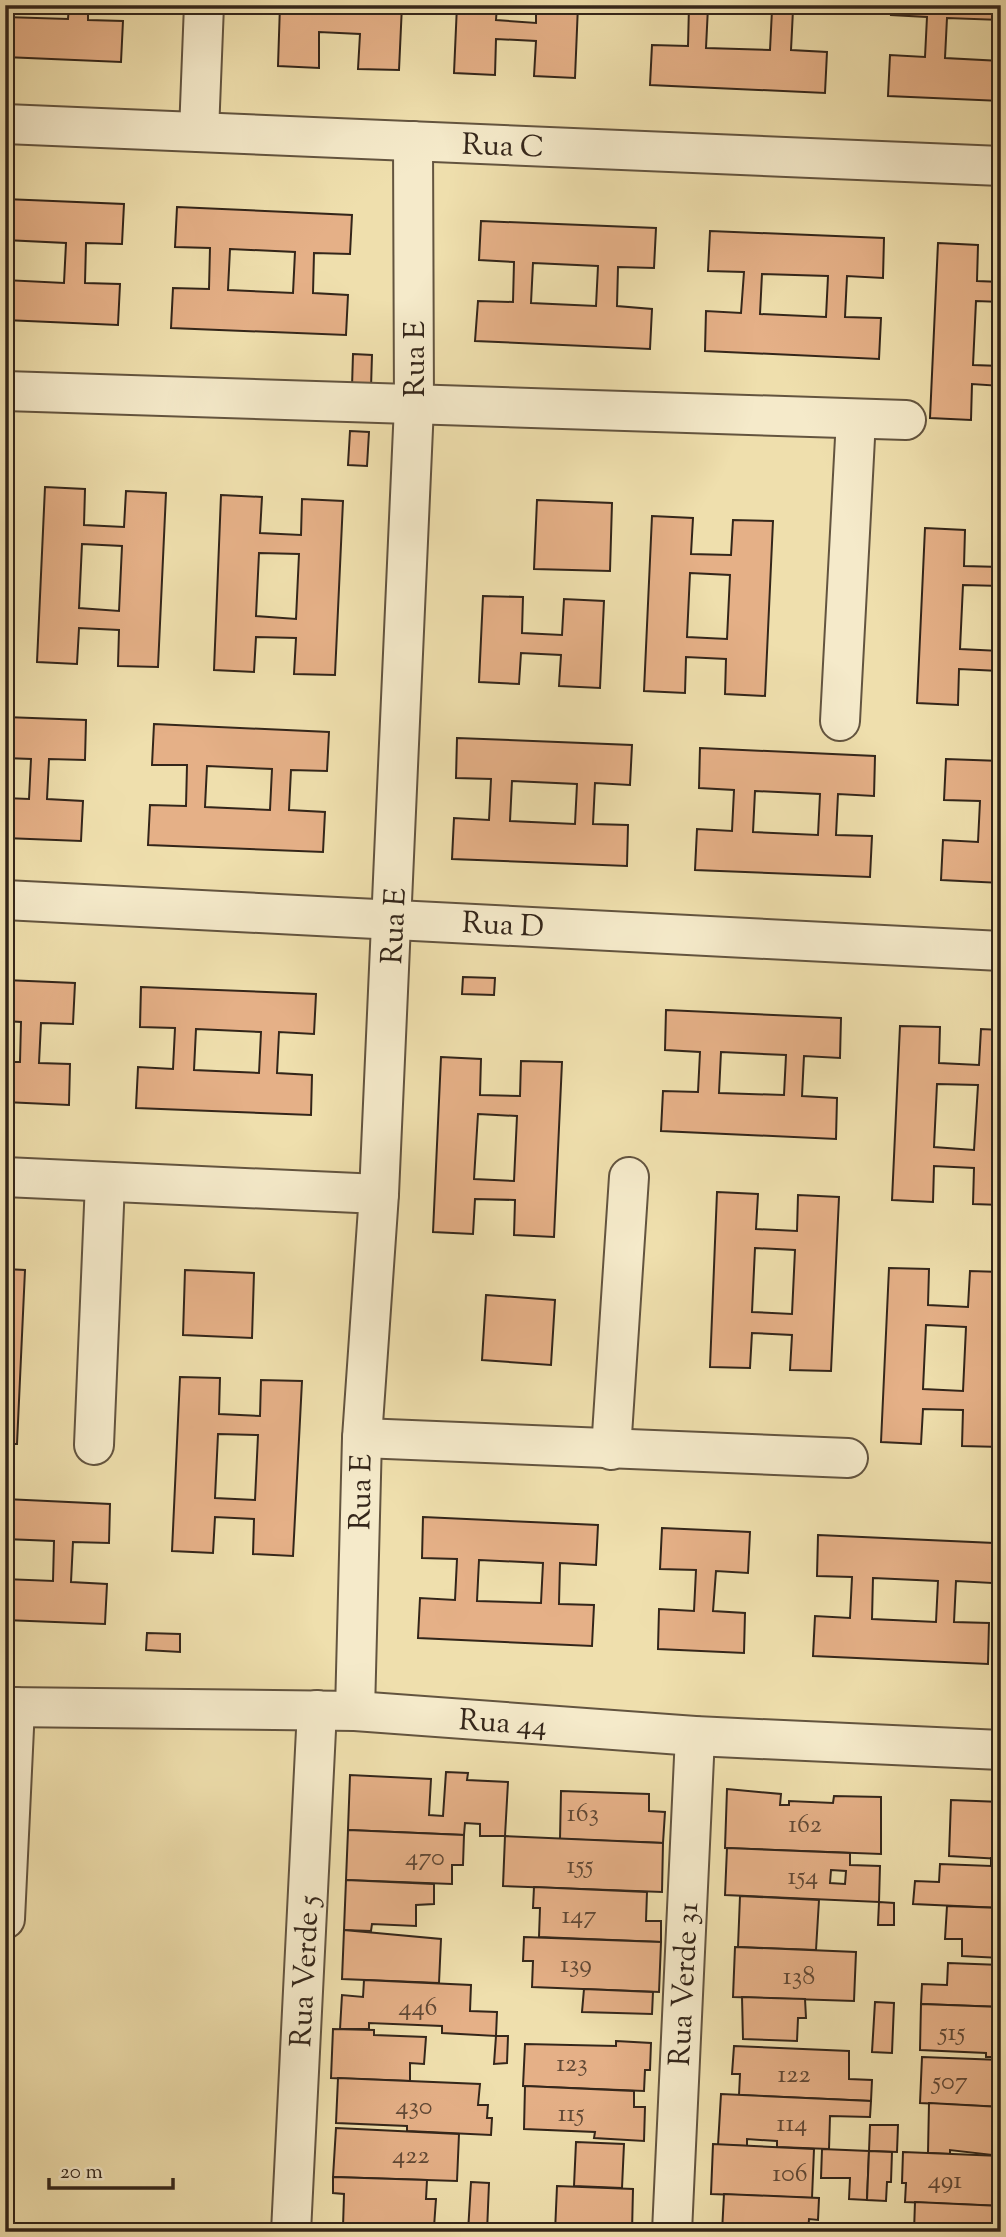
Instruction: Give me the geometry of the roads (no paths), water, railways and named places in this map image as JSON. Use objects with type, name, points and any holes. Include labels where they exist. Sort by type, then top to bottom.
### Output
[{"type":"street","points":[[199,132],[204,5]]},
{"type":"street","name":"Rua C","points":[[5,124],[1001,166]]},
{"type":"street","name":"Rua E","points":[[355,1711],[362,1438],[379,1194],[393,918],[414,406],[413,141]]},
{"type":"street","points":[[5,391],[906,420]]},
{"type":"street","points":[[840,721],[856,419]]},
{"type":"street","name":"Rua D","points":[[5,900],[1001,951]]},
{"type":"street","points":[[5,1177],[379,1194]]},
{"type":"street","points":[[611,1450],[629,1177]]},
{"type":"street","points":[[94,1446],[105,1182]]},
{"type":"street","points":[[362,1438],[848,1458]]},
{"type":"street","points":[[5,1919],[10,1707]]},
{"type":"street","name":"Rua 44","points":[[10,1707],[355,1711],[695,1736],[1001,1750]]},
{"type":"street","name":"Rua Verde 5","points":[[291,2232],[317,1710]]},
{"type":"street","name":"Rua Verde 31","points":[[672,2232],[695,1736]]}]
